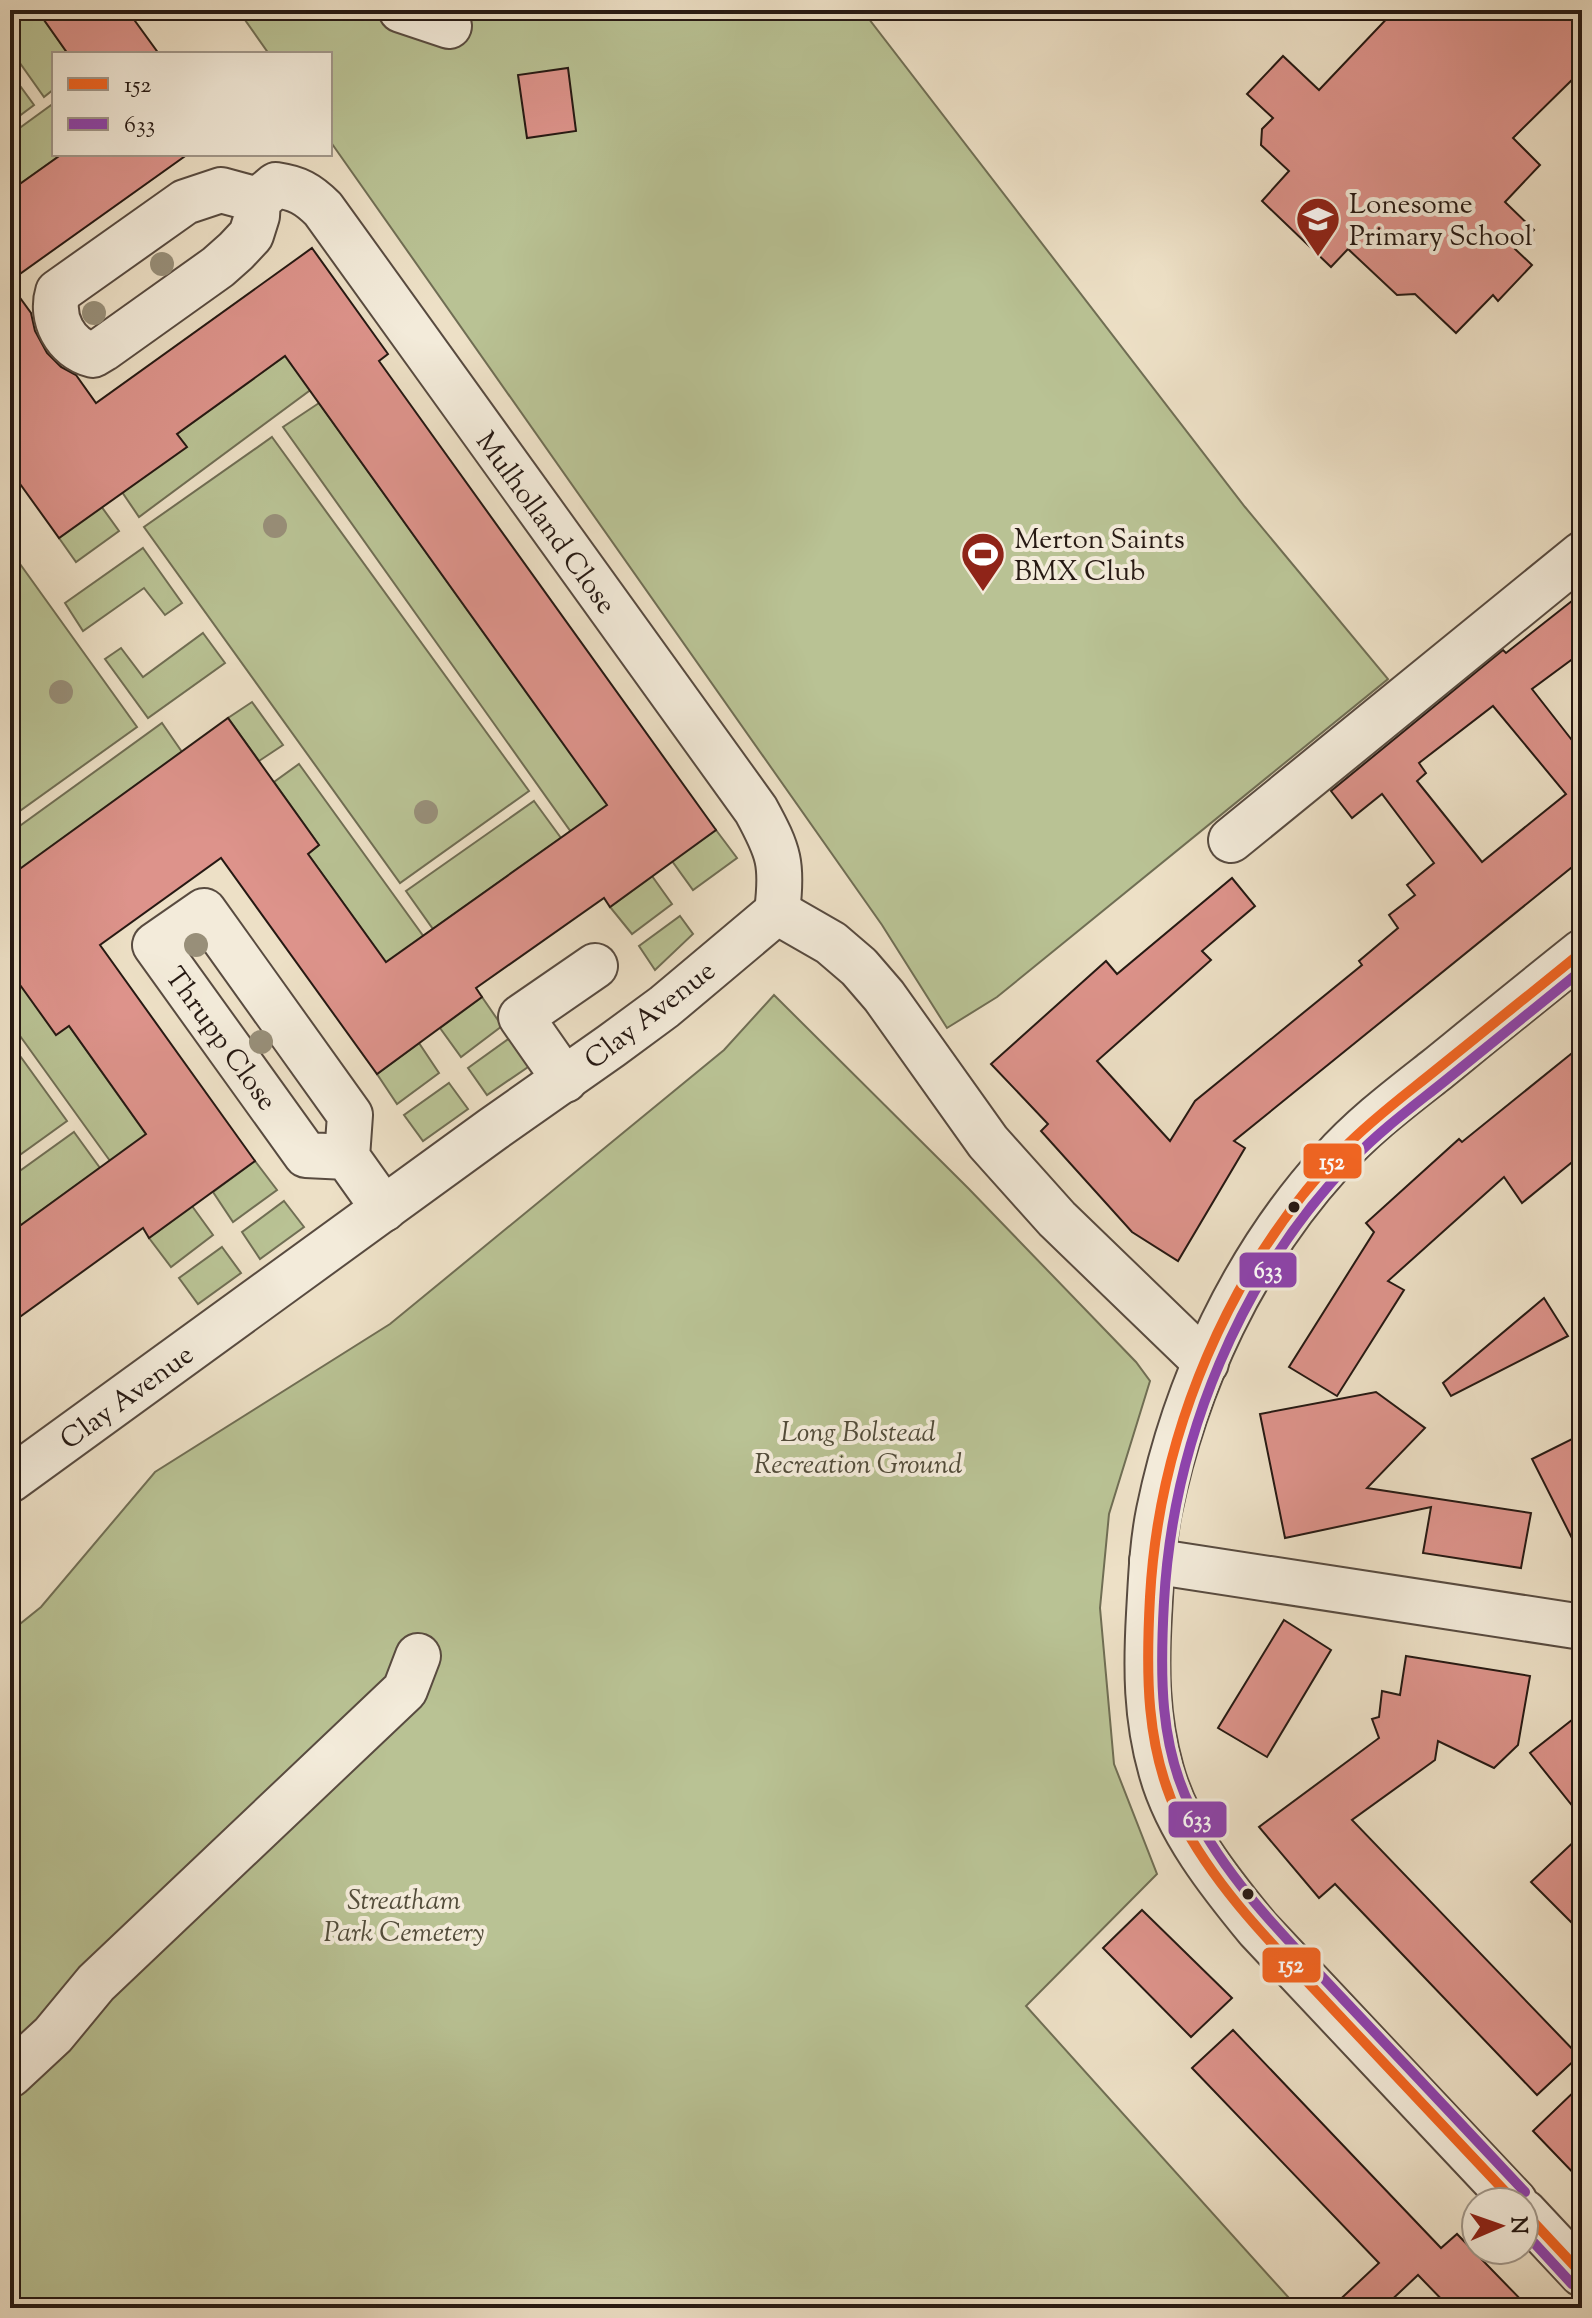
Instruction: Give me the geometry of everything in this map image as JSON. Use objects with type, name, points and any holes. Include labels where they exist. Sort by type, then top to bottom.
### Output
[{"type":"street","points":[[401,10],[449,26]]},
{"type":"street","name":"Mulholland Close","points":[[258,200],[276,185],[295,188],[309,195],[323,209],[756,810],[777,855],[781,878],[777,912]]},
{"type":"street","points":[[1231,840],[1582,554]]},
{"type":"street","name":"Thrupp Close","points":[[204,911],[349,1136],[306,1155],[155,945],[204,911]]},
{"type":"street","points":[[777,912],[831,943],[859,967],[884,996],[988,1142],[1057,1219],[1206,1363]]},
{"type":"street","name":"Clay Avenue","points":[[10,1480],[664,1007],[777,912]]},
{"type":"street","points":[[1500,2186],[1258,1929],[1218,1877],[1179,1814],[1162,1773],[1149,1721],[1146,1670],[1152,1561],[1162,1498],[1190,1403],[1243,1286],[1274,1236],[1330,1163],[1366,1126],[1582,952]]},
{"type":"street","points":[[565,1080],[521,1017],[595,966]]},
{"type":"street","points":[[349,1136],[384,1209]]},
{"type":"street","points":[[1152,1561],[1582,1627]]},
{"type":"street","points":[[10,2075],[53,2035],[96,1983],[405,1690],[418,1656]]},
{"type":"street","points":[[1540,2229],[1582,2274]]},
{"type":"green space","points":[[10,10],[37,10],[67,52],[52,52],[52,91],[44,97],[10,49]]},
{"type":"green space","name":"Merton Saints BMX Club","points":[[238,10],[862,10],[1245,507],[1388,679],[997,997],[947,1028],[882,925],[332,144],[332,52],[268,52]]},
{"type":"green space","points":[[10,72],[34,105],[10,123]]},
{"type":"green space","points":[[52,104],[52,156],[59,156],[10,191],[10,135]]},
{"type":"green space","points":[[303,343],[328,377],[139,517],[122,492],[186,446],[177,434]]},
{"type":"green space","points":[[319,403],[623,826],[586,853],[283,427]]},
{"type":"green space","points":[[272,437],[529,791],[400,883],[144,527]]},
{"type":"green space","points":[[101,506],[119,531],[76,562],[59,538]]},
{"type":"green space","points":[[143,548],[182,603],[165,615],[144,588],[83,631],[65,603]]},
{"type":"green space","points":[[10,550],[137,727],[10,818]]},
{"type":"green space","points":[[203,633],[225,663],[148,718],[105,659],[121,648],[143,677]]},
{"type":"green space","points":[[252,702],[283,745],[259,761],[228,718]]},
{"type":"green space","points":[[162,723],[182,752],[12,875],[10,833]]},
{"type":"green space","points":[[299,764],[437,955],[399,981],[308,854],[319,845],[274,782]]},
{"type":"green space","points":[[534,801],[561,838],[433,929],[406,891]]},
{"type":"green space","points":[[716,830],[737,858],[693,890],[672,861]]},
{"type":"green space","points":[[652,876],[672,904],[632,934],[610,907]]},
{"type":"green space","points":[[680,916],[693,934],[655,970],[639,946]]},
{"type":"green space","points":[[10,972],[69,1026],[160,1154],[123,1179],[10,1022]]},
{"type":"green space","name":"Streatham Park Cemetery","points":[[774,995],[968,1188],[1136,1362],[1150,1381],[1109,1514],[1100,1608],[1114,1764],[1157,1874],[1026,2006],[1298,2308],[10,2308],[10,1632],[41,1607],[155,1472],[390,1324],[724,1050]]},
{"type":"green space","points":[[482,997],[502,1026],[461,1057],[440,1028]]},
{"type":"green space","points":[[511,1037],[531,1065],[487,1095],[468,1068]]},
{"type":"green space","points":[[10,1042],[67,1121],[10,1162]]},
{"type":"green space","points":[[419,1043],[439,1073],[397,1104],[377,1074]]},
{"type":"green space","points":[[449,1083],[468,1109],[423,1141],[404,1115]]},
{"type":"green space","points":[[74,1132],[100,1168],[10,1233],[10,1178]]},
{"type":"green space","points":[[255,1161],[277,1190],[233,1222],[213,1192]]},
{"type":"green space","points":[[284,1201],[304,1227],[260,1259],[242,1232]]},
{"type":"green space","points":[[192,1206],[213,1235],[171,1267],[149,1238]]},
{"type":"green space","points":[[222,1247],[241,1273],[198,1304],[179,1278]]},
{"type":"building","points":[[37,10],[127,10],[158,52],[67,52]]},
{"type":"building","name":"Lonesome Primary School","points":[[1395,10],[1582,10],[1582,70],[1513,138],[1540,165],[1505,202],[1534,230],[1515,249],[1532,265],[1498,301],[1493,295],[1456,333],[1415,294],[1397,295],[1348,249],[1331,267],[1262,201],[1289,171],[1261,145],[1262,129],[1273,118],[1247,94],[1283,56],[1319,90]]},
{"type":"building","points":[[568,68],[576,131],[527,138],[518,75]]},
{"type":"building","points":[[59,156],[185,156],[10,281],[10,191]]},
{"type":"building","points":[[312,248],[388,354],[379,361],[716,830],[610,907],[604,898],[476,988],[482,997],[377,1074],[221,858],[100,945],[255,1161],[149,1238],[143,1228],[10,1324],[10,1233],[146,1134],[69,1026],[56,1035],[10,971],[10,876],[228,718],[319,845],[308,854],[386,962],[607,805],[285,356],[177,434],[187,447],[59,538],[10,470],[10,284],[31,313],[35,331],[47,353],[61,367],[76,375],[96,403]]},
{"type":"building","points":[[1582,593],[1582,652],[1532,689],[1582,753],[1582,859],[1234,1141],[1245,1148],[1178,1261],[1132,1232],[1041,1131],[1048,1124],[991,1064],[1106,961],[1117,974],[1232,878],[1255,906],[1202,951],[1211,960],[1097,1061],[1170,1141],[1195,1101],[1362,965],[1359,961],[1398,928],[1389,915],[1415,895],[1407,885],[1434,863],[1382,794],[1352,818],[1331,791],[1503,650],[1506,653]],"holes":[[[1493,706],[1566,794],[1482,862],[1417,781],[1426,773],[1419,763]]]},
{"type":"building","points":[[1582,1045],[1582,1154],[1522,1203],[1504,1177],[1388,1281],[1404,1290],[1337,1396],[1289,1367],[1374,1232],[1366,1223],[1459,1139],[1462,1142]]},
{"type":"building","points":[[1544,1298],[1568,1336],[1451,1396],[1443,1383]]},
{"type":"building","points":[[1376,1392],[1425,1428],[1367,1488],[1531,1513],[1521,1568],[1423,1553],[1431,1507],[1285,1538],[1260,1414]]},
{"type":"building","points":[[1582,1434],[1582,1558],[1532,1459]]},
{"type":"building","points":[[1284,1620],[1331,1650],[1267,1757],[1218,1728]]},
{"type":"building","points":[[1406,1656],[1530,1676],[1518,1745],[1494,1768],[1438,1741],[1435,1760],[1352,1820],[1579,2056],[1537,2095],[1335,1884],[1319,1898],[1259,1827],[1379,1738],[1372,1719],[1379,1717],[1382,1691],[1400,1695]]},
{"type":"building","points":[[1582,1712],[1582,1818],[1530,1753]]},
{"type":"building","points":[[1582,1834],[1582,1933],[1531,1882]]},
{"type":"building","points":[[1142,1910],[1232,1998],[1191,2037],[1103,1948]]},
{"type":"building","points":[[1233,2030],[1441,2248],[1457,2234],[1460,2237],[1460,2266],[1488,2266],[1529,2308],[1450,2308],[1418,2275],[1383,2308],[1331,2308],[1379,2263],[1192,2068]]},
{"type":"building","points":[[1582,2084],[1582,2182],[1533,2131]]},
{"type":"transit line","name":"152","points":[[1500,2186],[1270,1942],[1230,1895],[1194,1844],[1168,1791],[1154,1737],[1148,1681],[1150,1597],[1156,1536],[1168,1475],[1185,1415],[1207,1356],[1234,1300],[1266,1246],[1302,1195],[1354,1138],[1582,952]]},
{"type":"transit line","name":"633","points":[[1519,2186],[1281,1933],[1223,1862],[1207,1837],[1181,1786],[1168,1735],[1162,1682],[1164,1602],[1170,1541],[1181,1481],[1198,1421],[1246,1307],[1277,1254],[1313,1204],[1365,1147],[1582,970]]},
{"type":"transit line","name":"152","points":[[1540,2229],[1582,2274]]},
{"type":"transit line","name":"633","points":[[1540,2249],[1572,2284]]},
{"type":"place","name":"Lonesome Primary School","points":[[1318,258]]},
{"type":"place","name":"Merton Saints BMX Club","points":[[983,593]]},
{"type":"park label","name":"Long Bolstead Recreation Ground","points":[[858,1447]]}]
